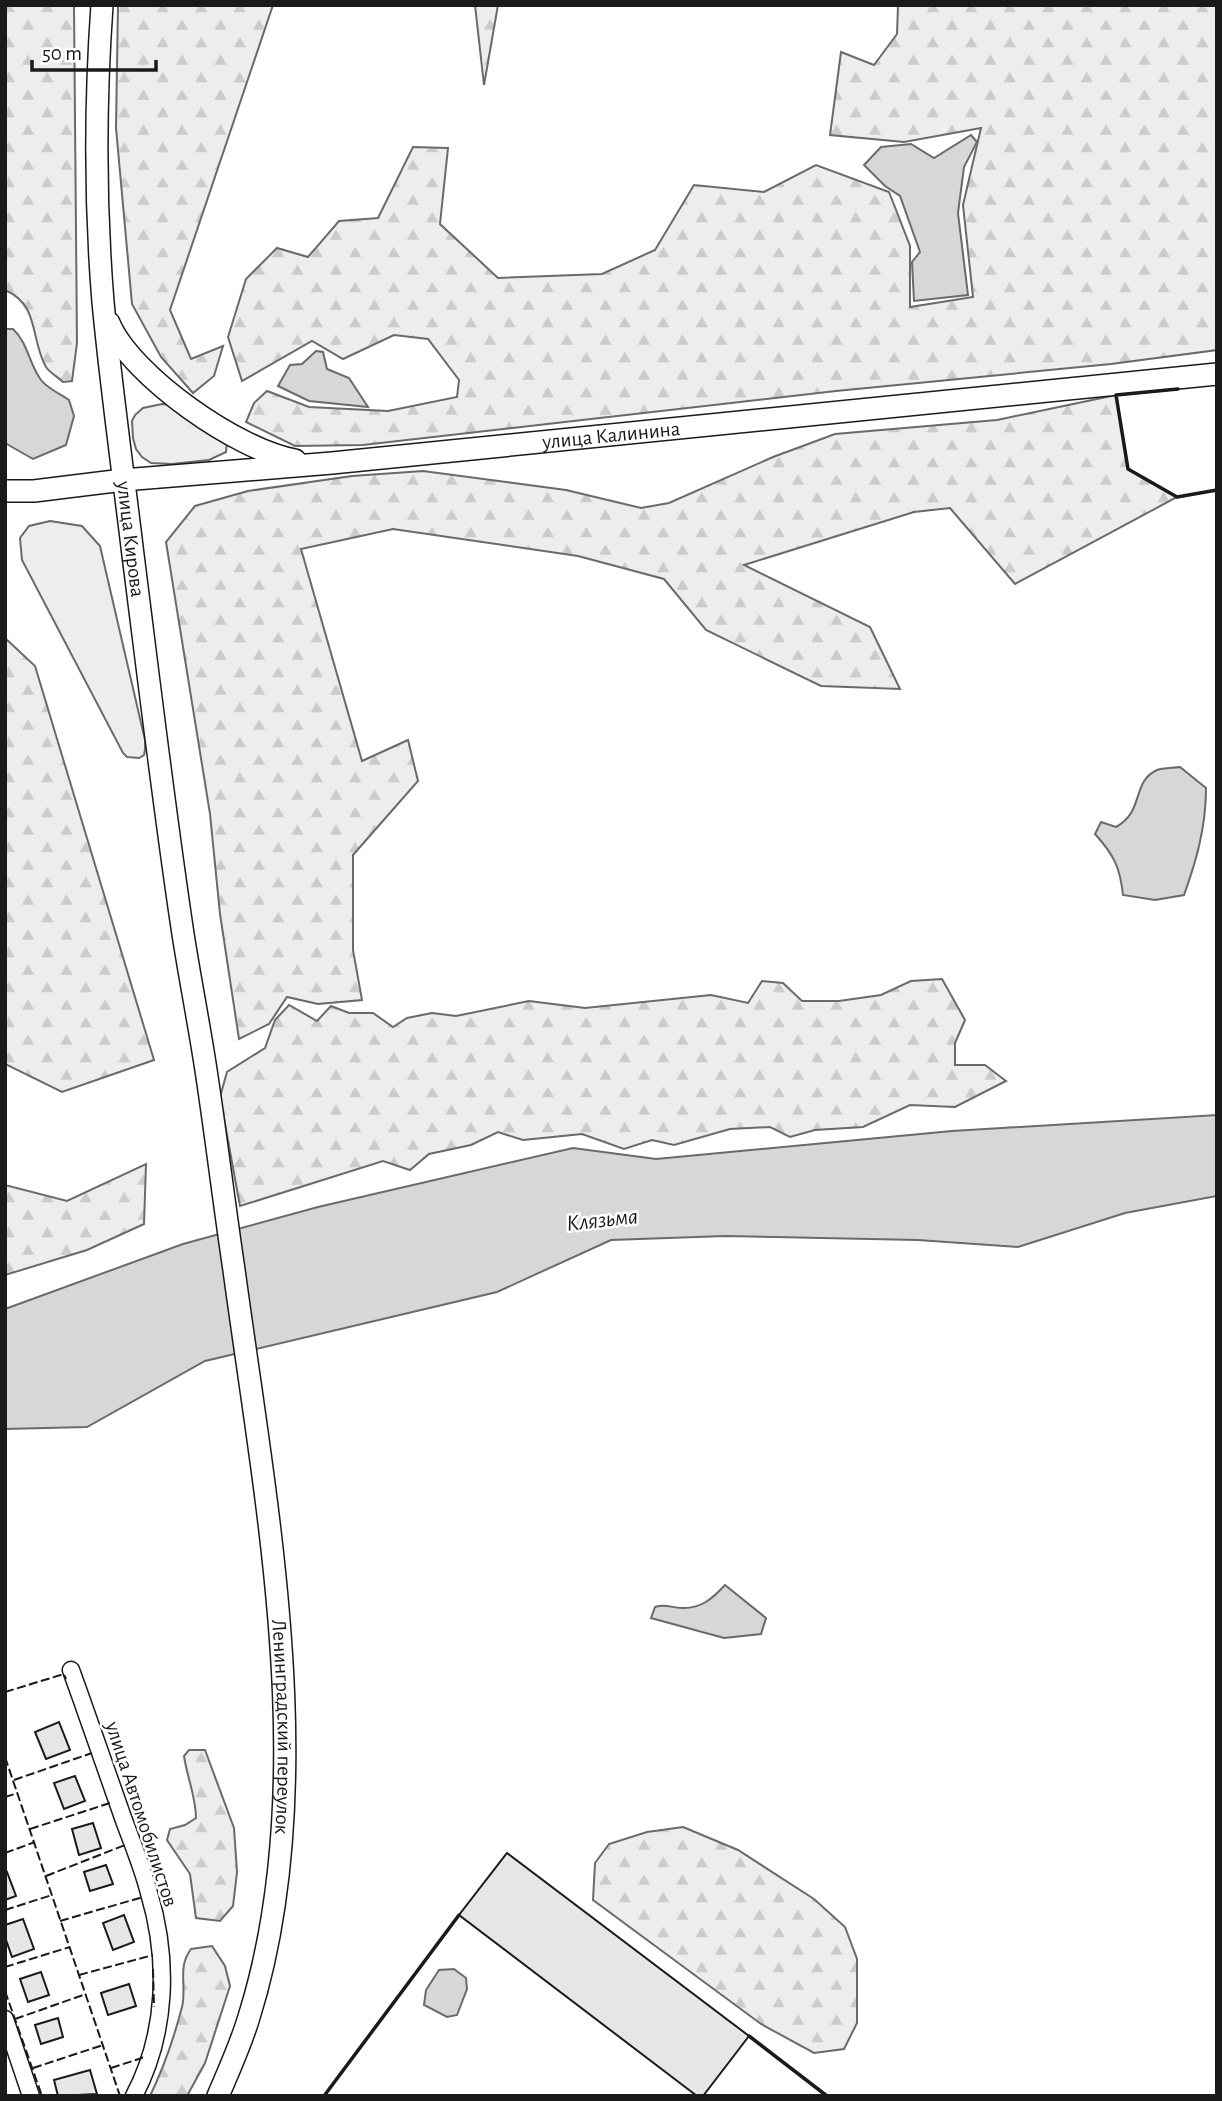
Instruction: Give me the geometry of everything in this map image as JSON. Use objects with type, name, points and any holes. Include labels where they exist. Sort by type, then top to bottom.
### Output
[{"type":"main road","name":"улица Кирова","points":[[102,5],[97,136],[103,298],[163,794],[206,1069],[268,1519]]},
{"type":"main road","points":[[103,298],[117,339],[140,366],[173,394],[252,446],[291,459],[332,463]]},
{"type":"main road","name":"улица Калинина","points":[[5,491],[34,491],[123,480],[332,463],[1217,374]]},
{"type":"main road","name":"Ленинградский переулок","points":[[218,2096],[249,2017],[262,1967],[272,1916],[282,1831],[285,1751],[282,1671],[268,1519]]},
{"type":"street","name":"улица Автомобилистов","points":[[71,1670],[150,1893],[160,1941],[162,2000],[158,2034],[144,2076],[134,2096]]},
{"type":"street","points":[[5,2018],[31,2096]]},
{"type":"shaded area","points":[[172,405],[227,442],[226,452],[209,460],[172,464],[151,463],[142,457],[136,449],[132,421],[143,408]]},
{"type":"shaded area","points":[[50,521],[82,526],[100,546],[145,740],[144,755],[139,758],[127,757],[123,753],[22,560],[20,538],[29,526]]},
{"type":"green space","points":[[5,5],[74,5],[77,343],[72,381],[63,382],[46,367],[24,304],[5,290]]},
{"type":"green space","points":[[118,5],[273,5],[170,310],[191,359],[223,346],[214,376],[193,393],[161,357],[132,304],[116,128]]},
{"type":"green space","points":[[475,5],[498,5],[484,85]]},
{"type":"green space","points":[[898,5],[1217,5],[1217,350],[1111,364],[836,391],[363,445],[295,446],[246,422],[254,403],[267,391],[309,407],[388,411],[457,397],[459,380],[428,339],[394,335],[343,359],[312,341],[242,381],[228,337],[246,279],[277,248],[308,257],[339,221],[378,218],[413,147],[448,148],[440,224],[498,278],[602,274],[655,250],[694,185],[764,192],[816,165],[889,192],[910,246],[910,307],[973,297],[963,205],[981,128],[904,142],[830,135],[841,52],[874,65],[897,34]]},
{"type":"green space","points":[[1116,395],[1128,469],[1177,497],[1015,584],[950,508],[914,512],[744,565],[870,627],[900,689],[821,686],[706,630],[664,579],[578,556],[393,529],[301,549],[362,761],[408,740],[418,781],[353,855],[353,950],[362,1000],[318,1004],[287,997],[269,1024],[239,1039],[220,914],[210,814],[166,542],[195,506],[248,491],[352,476],[423,471],[566,490],[641,508],[669,503],[773,457],[835,434],[997,420]]},
{"type":"green space","points":[[5,638],[35,666],[154,1060],[62,1092],[5,1064]]},
{"type":"green space","points":[[942,979],[965,1020],[955,1043],[955,1065],[985,1065],[1006,1081],[955,1107],[910,1105],[863,1127],[815,1130],[790,1137],[770,1127],[730,1129],[674,1145],[652,1140],[624,1149],[582,1134],[523,1140],[498,1132],[471,1145],[429,1154],[410,1170],[383,1161],[240,1206],[220,1097],[227,1072],[265,1048],[275,1020],[289,1005],[317,1021],[331,1006],[349,1013],[373,1013],[393,1027],[407,1018],[432,1013],[456,1016],[529,1001],[585,1008],[711,995],[748,1003],[762,981],[783,983],[802,1001],[839,1001],[881,995],[911,981]]},
{"type":"green space","points":[[146,1164],[144,1224],[87,1250],[5,1275],[5,1185],[67,1201]]},
{"type":"green space","points":[[189,1750],[205,1750],[234,1828],[237,1872],[233,1906],[220,1921],[196,1918],[190,1874],[167,1840],[170,1829],[185,1825],[196,1818],[184,1756]]},
{"type":"green space","points":[[683,1827],[738,1850],[814,1899],[845,1927],[857,1959],[857,2023],[844,2049],[814,2053],[761,2024],[593,1900],[595,1863],[609,1844],[647,1832]]},
{"type":"green space","points":[[212,1946],[225,1966],[230,1986],[205,2063],[187,2096],[150,2096],[176,2030],[182,2007],[184,1963],[191,1949]]},
{"type":"water","points":[[971,135],[977,142],[964,167],[958,213],[968,295],[914,301],[912,262],[920,252],[900,196],[885,186],[864,165],[881,147],[911,144],[934,158]]},
{"type":"water","points":[[5,329],[13,329],[18,335],[41,380],[69,400],[74,416],[66,445],[33,459],[5,443]]},
{"type":"water","points":[[316,351],[323,352],[327,369],[349,378],[368,407],[309,401],[278,386],[290,365],[302,364]]},
{"type":"water","points":[[1180,767],[1206,788],[1200,842],[1184,895],[1155,900],[1123,895],[1115,862],[1095,834],[1101,822],[1116,827],[1125,820],[1149,775],[1159,769]]},
{"type":"water","name":"Клязьма","points":[[1217,1115],[1217,1196],[1125,1213],[1018,1247],[918,1240],[725,1236],[611,1240],[497,1292],[205,1361],[87,1427],[5,1429],[5,1309],[183,1244],[318,1207],[573,1148],[656,1159],[952,1131]]},
{"type":"water","points":[[725,1585],[766,1618],[761,1634],[724,1638],[651,1618],[655,1607],[662,1605],[689,1608],[701,1605]]},
{"type":"water","points":[[454,1969],[466,1978],[467,1989],[457,2015],[447,2017],[424,2005],[426,1990],[439,1970]]},
{"type":"building","points":[[59,1722],[70,1750],[46,1759],[35,1732]]},
{"type":"building","points":[[75,1776],[85,1801],[64,1809],[54,1783]]},
{"type":"building","points":[[93,1823],[101,1848],[79,1855],[72,1829]]},
{"type":"building","points":[[507,1853],[749,2036],[703,2096],[697,2096],[459,1915]]},
{"type":"building","points":[[106,1865],[113,1884],[90,1891],[84,1872]]},
{"type":"building","points":[[7,1872],[16,1896],[5,1900],[5,1873]]},
{"type":"building","points":[[124,1915],[134,1942],[113,1950],[103,1923]]},
{"type":"building","points":[[23,1919],[34,1949],[12,1957],[5,1937],[5,1925]]},
{"type":"building","points":[[41,1972],[49,1995],[28,2002],[20,1979]]},
{"type":"building","points":[[129,1984],[136,2006],[108,2015],[101,1993]]},
{"type":"building","points":[[58,2018],[63,2037],[41,2044],[35,2025]]},
{"type":"building","points":[[90,2070],[97,2094],[58,2096],[54,2080]]},
{"type":"fence","points":[[5,1692],[64,1674],[66,1679]]},
{"type":"fence","points":[[14,1780],[92,1753]]},
{"type":"fence","points":[[5,1757],[120,2096]]},
{"type":"fence","points":[[5,1797],[18,1793]]},
{"type":"fence","points":[[30,1829],[110,1803]]},
{"type":"fence","points":[[5,1853],[35,1842]]},
{"type":"fence","points":[[46,1876],[125,1845]]},
{"type":"fence","points":[[5,1910],[52,1895]]},
{"type":"fence","points":[[60,1921],[143,1897]]},
{"type":"fence","points":[[5,1967],[70,1947]]},
{"type":"fence","points":[[79,1975],[153,1955]]},
{"type":"fence","points":[[153,1969],[154,2007]]},
{"type":"fence","points":[[5,1991],[42,2096]]},
{"type":"fence","points":[[15,2019],[86,1994]]},
{"type":"fence","points":[[33,2068],[103,2045]]},
{"type":"fence","points":[[111,2068],[142,2058],[143,2054]]},
{"type":"wall","points":[[1178,389],[1116,395],[1128,469],[1177,497],[1217,490]]},
{"type":"wall","points":[[324,2096],[459,1915]]},
{"type":"wall","points":[[749,2036],[827,2096]]}]
